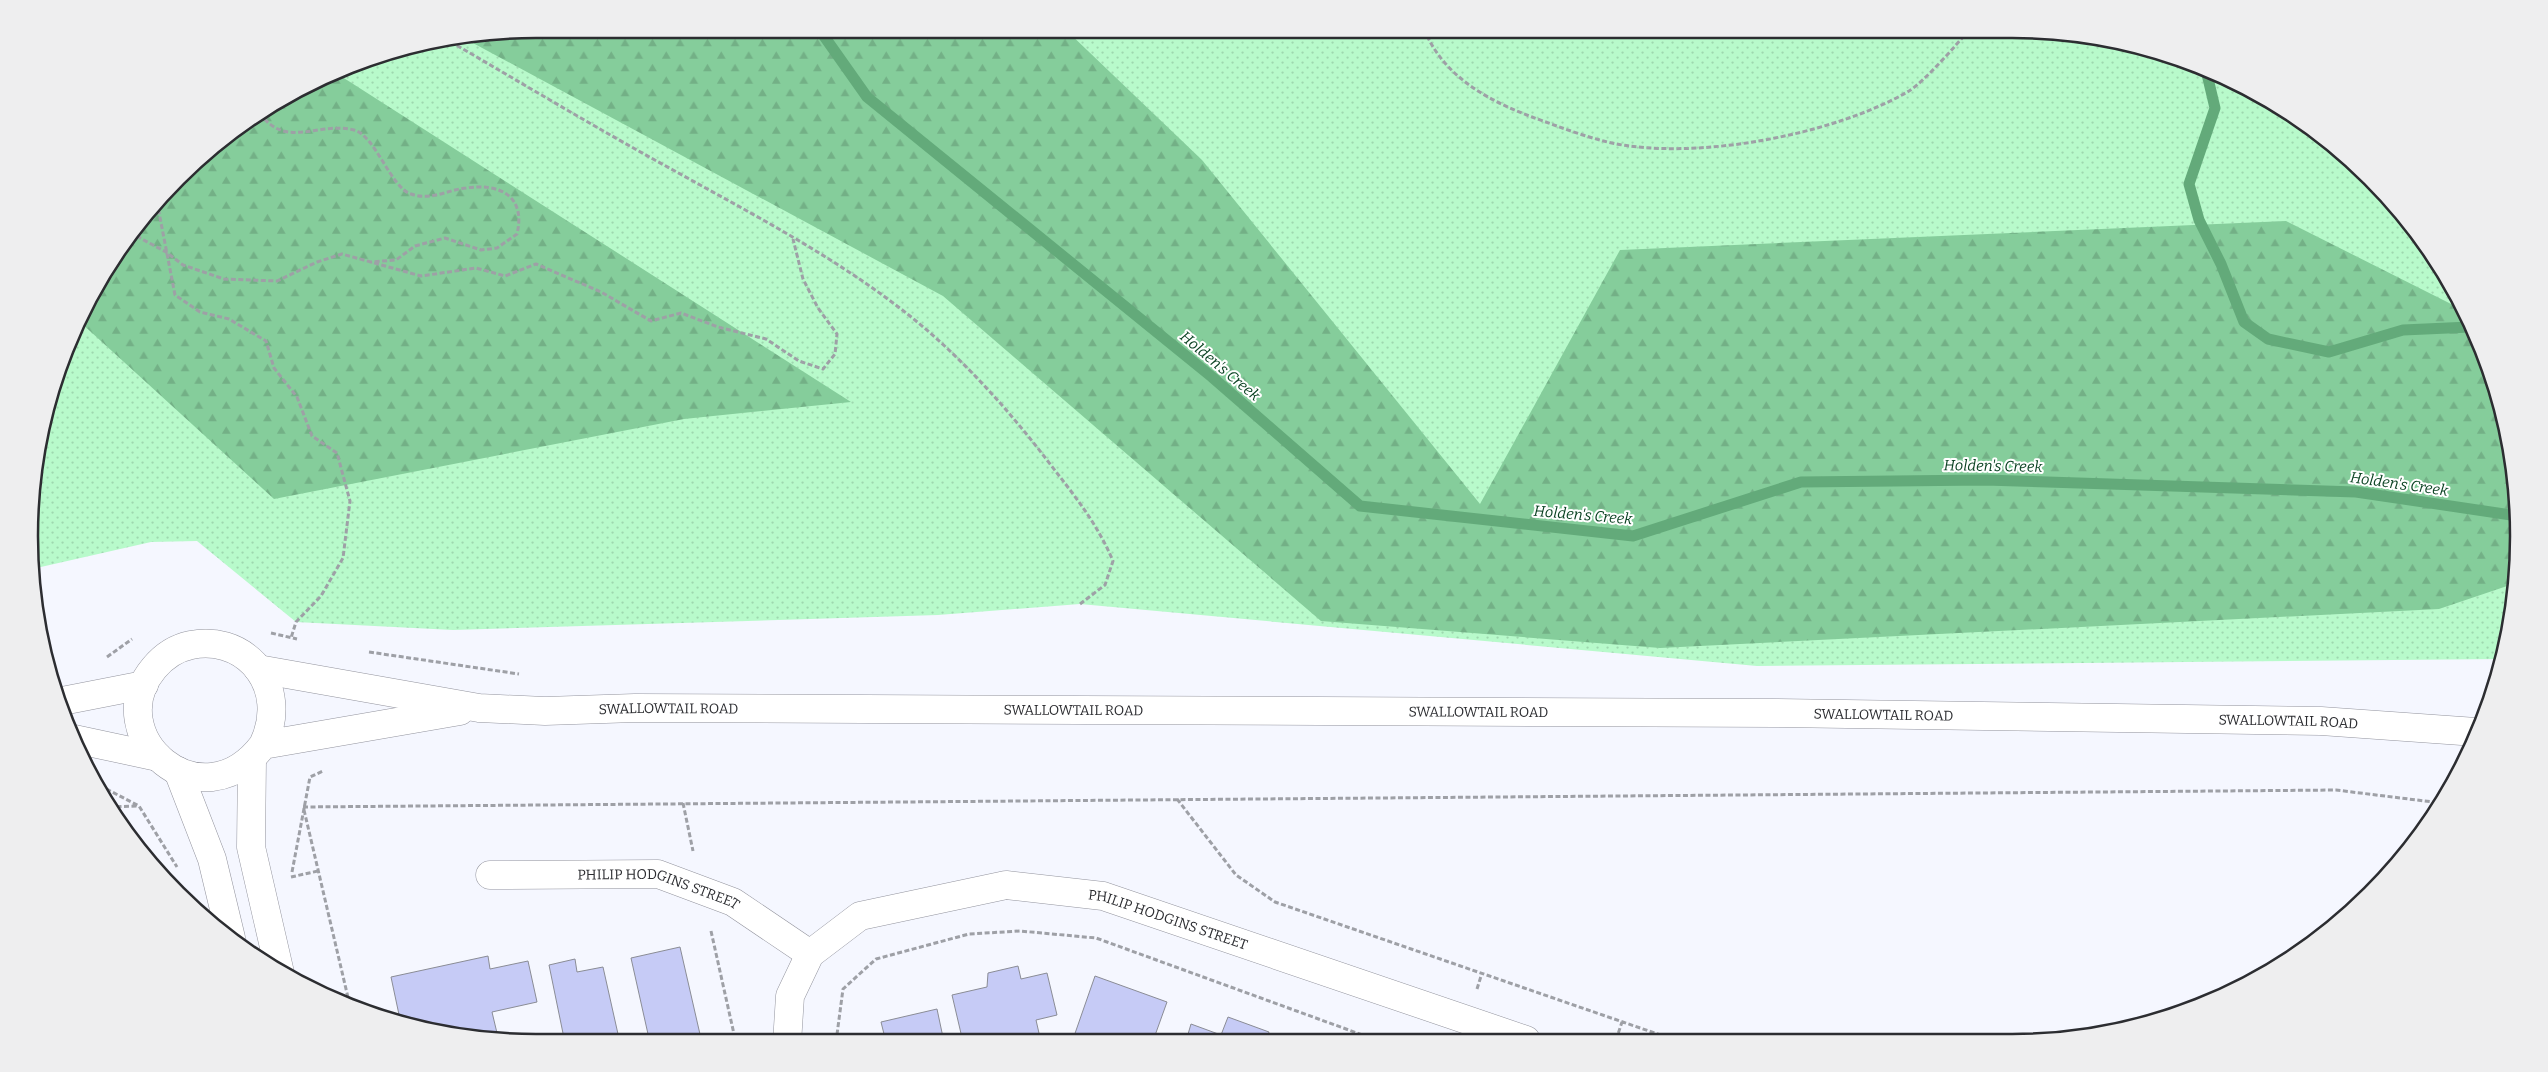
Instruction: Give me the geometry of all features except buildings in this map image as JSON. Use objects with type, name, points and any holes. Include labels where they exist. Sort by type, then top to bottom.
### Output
[{"type":"street","points":[[228,928],[212,859],[168,764],[142,731],[139,716],[144,685],[149,674],[166,655],[178,649],[202,643],[215,644],[239,652],[258,669],[267,683],[272,714],[270,730],[258,752],[251,848],[277,962]]},
{"type":"street","name":"SWALLOWTAIL ROAD","points":[[258,669],[479,708],[545,711],[655,708],[1766,713],[2321,721],[2471,732]]},
{"type":"street","points":[[66,700],[144,685]]},
{"type":"street","name":"SWALLOWTAIL ROAD","points":[[82,741],[168,764],[209,778],[240,769],[258,752],[479,708]]},
{"type":"street","name":"PHILIP HODGINS STREET","points":[[490,875],[658,874],[733,902],[810,954]]},
{"type":"street","name":"PHILIP HODGINS STREET","points":[[788,1034],[790,996],[810,954],[860,916],[1006,885],[1103,896],[1508,1034]]},
{"type":"path","points":[[1428,38],[1446,64],[1471,88],[1503,106],[1560,127],[1629,146],[1706,148],[1786,135],[1854,115],[1910,90],[1961,38]]},
{"type":"path","points":[[455,44],[793,238],[864,282],[910,316],[957,358],[1024,431],[1101,533],[1113,561],[1105,585],[1080,604]]},
{"type":"path","points":[[264,119],[278,130],[291,134],[328,128],[356,130],[370,143],[407,193],[420,197],[444,194],[464,188],[490,186],[512,196],[520,212],[518,234],[497,248],[481,250],[445,238],[415,246],[396,260],[368,262]]},
{"type":"path","points":[[158,210],[175,295],[200,312],[229,319],[266,341],[274,368],[297,397],[312,436],[337,453],[350,501],[343,558],[321,596],[296,622],[291,638]]},
{"type":"path","points":[[139,236],[166,252],[183,265],[224,279],[277,280],[317,262],[342,254],[421,276],[476,268],[504,276],[536,264],[601,292],[650,321],[681,313],[718,327],[766,339],[798,361],[823,369],[835,354],[837,334],[818,308],[803,279],[793,238]]},
{"type":"path","points":[[107,789],[139,806],[179,871]]},
{"type":"path","points":[[303,806],[2336,790],[2433,802]]},
{"type":"path","points":[[1177,799],[1236,875],[1275,902],[1657,1034]]},
{"type":"path","points":[[118,807],[139,806]]},
{"type":"path","points":[[292,877],[303,806]]},
{"type":"path","points":[[303,806],[348,998]]},
{"type":"path","points":[[837,1034],[843,989],[876,958],[969,934],[1020,931],[1096,938],[1360,1034]]},
{"type":"path","points":[[1618,1034],[1622,1022]]},
{"type":"green space","points":[[536,38],[2012,38],[2077,42],[2141,54],[2203,75],[2261,104],[2289,122],[2341,161],[2387,207],[2407,233],[2444,287],[2473,345],[2484,376],[2494,407],[2501,439],[2509,503],[2510,536],[2506,601],[2495,659],[1757,666],[1080,604],[938,615],[453,630],[296,622],[197,541],[151,542],[39,567],[39,503],[42,471],[54,407],[75,345],[89,316],[104,287],[141,233],[161,207],[207,161],[259,122],[287,104],[316,89],[345,75],[407,54],[471,42]]},
{"type":"green space","points":[[536,38],[1074,38],[1202,160],[1480,504],[1620,250],[2286,221],[2453,305],[2473,345],[2494,407],[2501,439],[2509,503],[2510,536],[2507,586],[2439,609],[1660,648],[1321,621],[943,296],[471,42]]},
{"type":"green space","points":[[342,77],[851,402],[684,419],[274,499],[84,326],[104,287],[141,233],[161,207],[207,161],[259,122],[287,104]]},
{"type":"waterway","name":"Holden's Creek","points":[[825,38],[867,97],[1212,377],[1360,506],[1633,536],[1801,482],[1985,480],[2356,492],[2509,515]]},
{"type":"waterway","points":[[2208,77],[2215,108],[2189,184],[2199,220],[2221,264],[2244,322],[2268,339],[2329,352],[2403,330],[2464,327]]}]
